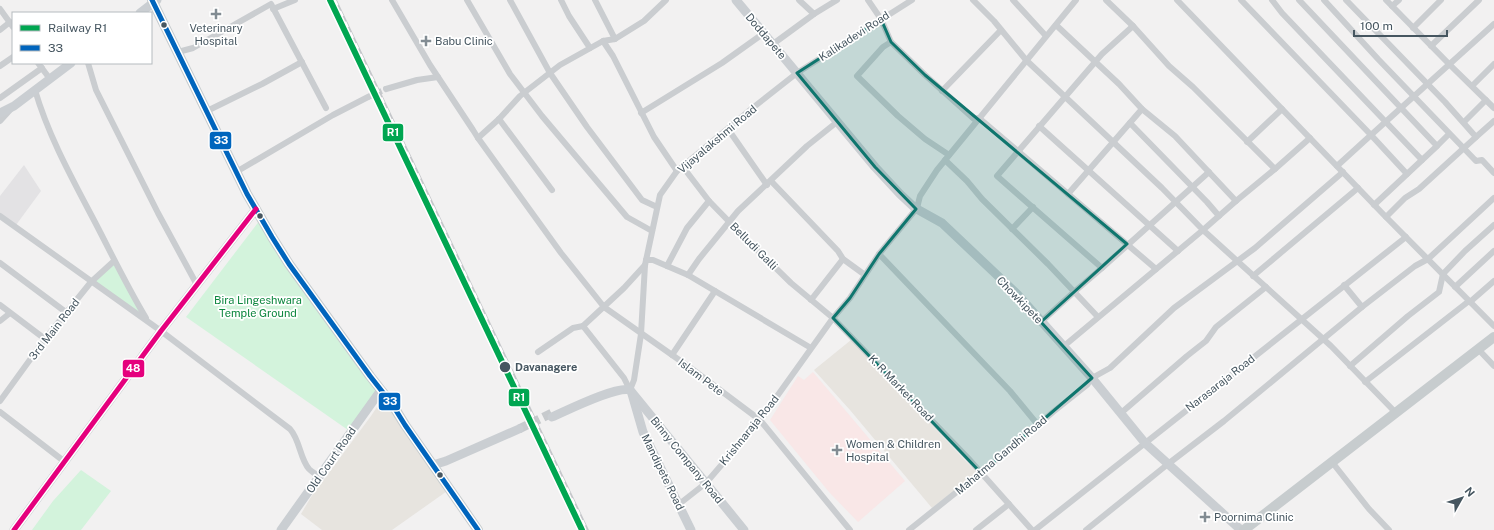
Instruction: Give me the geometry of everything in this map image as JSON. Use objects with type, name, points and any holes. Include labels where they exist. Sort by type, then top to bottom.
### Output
[{"type":"main road","name":"Doddapete","points":[[736,0],[797,73]]},
{"type":"main road","points":[[141,12],[154,1],[236,172],[289,264],[381,390],[478,530]]},
{"type":"main road","points":[[0,113],[14,106],[71,64]]},
{"type":"main road","name":"Chowkipete","points":[[797,73],[875,167],[900,194],[917,208],[942,223],[1017,294],[1092,378],[1145,443],[1241,530]]},
{"type":"main road","points":[[14,530],[161,331],[256,209]]},
{"type":"main road","points":[[1244,530],[1494,337]]},
{"type":"main road","points":[[552,415],[613,392],[630,388]]},
{"type":"main road","name":"Binny Company Road","points":[[630,388],[744,530]]},
{"type":"main road","name":"Mandipete Road","points":[[630,388],[643,432],[691,530]]},
{"type":"main road","name":"Old Court Road","points":[[281,530],[381,390]]},
{"type":"main road","points":[[433,467],[520,430]]},
{"type":"street","points":[[276,0],[276,8]]},
{"type":"street","points":[[276,8],[295,0]]},
{"type":"street","name":"Islam Pete","points":[[392,0],[438,77],[478,138],[561,253],[604,307],[760,420],[850,530]]},
{"type":"street","points":[[467,0],[510,74],[524,93],[596,181],[628,217],[652,231]]},
{"type":"street","points":[[510,0],[550,73],[587,127],[631,188],[642,200],[657,207]]},
{"type":"street","points":[[561,0],[569,16],[590,48]]},
{"type":"street","points":[[595,0],[615,39]]},
{"type":"street","points":[[478,138],[524,93],[560,65],[602,41],[615,39],[644,21],[666,0]]},
{"type":"street","points":[[799,0],[814,14]]},
{"type":"street","points":[[773,44],[836,0]]},
{"type":"street","points":[[868,0],[881,19],[891,42],[942,91],[974,119],[979,118],[1156,269]]},
{"type":"street","name":"Kalikadevi Road","points":[[797,73],[912,0]]},
{"type":"street","points":[[973,0],[1026,60],[1176,202],[1203,230],[1324,339],[1396,413]]},
{"type":"street","points":[[1013,0],[1046,36]]},
{"type":"street","name":"Krishnaraja Road","points":[[678,505],[706,483],[760,420],[833,318],[850,298],[879,254],[917,208],[920,196],[947,157],[1076,0]]},
{"type":"street","points":[[1106,0],[1133,26],[1169,66],[1193,87],[1274,169]]},
{"type":"street","points":[[1176,0],[1282,108],[1374,205],[1494,326]]},
{"type":"street","points":[[1242,0],[1407,174]]},
{"type":"street","points":[[1272,0],[1282,14],[1422,160]]},
{"type":"street","points":[[1299,0],[1403,108],[1437,146]]},
{"type":"street","points":[[1324,0],[1449,134],[1476,161],[1482,160],[1494,172]]},
{"type":"street","points":[[1346,0],[1464,122],[1476,137]]},
{"type":"street","points":[[1386,0],[1491,104],[1464,122]]},
{"type":"street","points":[[1392,6],[1399,0]]},
{"type":"street","points":[[1413,28],[1441,0]]},
{"type":"street","points":[[1431,46],[1479,0]]},
{"type":"street","points":[[178,52],[193,48],[271,4],[276,8],[326,108]]},
{"type":"street","points":[[0,9],[11,25],[0,30]]},
{"type":"street","points":[[1338,166],[1494,24]]},
{"type":"street","points":[[1056,25],[1119,84],[1142,109],[1175,136],[1236,200]]},
{"type":"street","points":[[1102,268],[997,176],[1102,54],[1133,26]]},
{"type":"street","points":[[942,91],[1001,30]]},
{"type":"street","points":[[641,113],[722,63],[764,33]]},
{"type":"street","points":[[602,41],[613,56],[654,138],[677,171]]},
{"type":"street","points":[[891,42],[883,47],[857,76],[898,116],[947,157],[982,199],[1048,264],[1098,317]]},
{"type":"street","points":[[0,66],[12,58]]},
{"type":"street","points":[[207,111],[262,84],[302,62]]},
{"type":"street","points":[[88,64],[96,90],[158,214],[197,285]]},
{"type":"street","points":[[1472,86],[1494,64]]},
{"type":"street","points":[[1,95],[40,66],[50,79]]},
{"type":"street","name":"Vijayalakshmi Road","points":[[630,388],[634,380],[642,334],[646,262],[660,195],[677,171],[797,73]]},
{"type":"street","points":[[386,89],[417,80],[438,77]]},
{"type":"street","points":[[35,90],[43,117],[58,151],[114,261],[147,321]]},
{"type":"street","points":[[236,172],[326,119],[368,97]]},
{"type":"street","points":[[0,121],[14,106]]},
{"type":"street","points":[[1247,142],[1282,108]]},
{"type":"street","points":[[1068,194],[1142,109]]},
{"type":"street","points":[[499,119],[552,190]]},
{"type":"street","points":[[1386,217],[1406,198],[1420,189],[1494,121]]},
{"type":"street","points":[[688,275],[738,211],[807,146],[837,122]]},
{"type":"street","points":[[1130,123],[1219,216]]},
{"type":"street","points":[[1039,126],[1068,154],[1088,170],[1178,251]]},
{"type":"street","points":[[728,129],[769,183],[838,251],[843,259],[865,276]]},
{"type":"street","points":[[1374,205],[1449,134]]},
{"type":"street","points":[[1064,346],[1310,138]]},
{"type":"street","name":"Belludi Galli","points":[[683,167],[709,201],[729,222],[791,283],[833,318]]},
{"type":"street","points":[[1041,322],[1209,172]]},
{"type":"street","name":"Mahatma Gandhi Road","points":[[909,530],[981,473],[1087,385],[1092,378],[1110,368],[1174,308],[1255,248],[1343,172]]},
{"type":"street","points":[[1253,276],[1358,188]]},
{"type":"street","points":[[1086,530],[1224,421],[1362,307],[1415,266],[1428,259],[1494,198]]},
{"type":"street","points":[[667,266],[687,228],[709,201]]},
{"type":"street","points":[[1012,229],[1032,207]]},
{"type":"street","points":[[0,216],[161,331],[290,429],[295,434],[309,469],[320,477]]},
{"type":"street","points":[[1350,366],[1408,316],[1439,292],[1443,274],[1466,250],[1494,225]]},
{"type":"street","name":"Narasaraja Road","points":[[1033,530],[1406,237]]},
{"type":"street","points":[[1455,287],[1494,251]]},
{"type":"street","points":[[879,254],[1010,391],[1038,425]]},
{"type":"street","points":[[811,300],[843,259]]},
{"type":"street","points":[[538,352],[574,328],[583,326],[624,288],[646,262],[653,260],[688,275],[811,348]]},
{"type":"street","name":"3rd Main Road","points":[[0,401],[45,339],[91,282],[114,261]]},
{"type":"street","points":[[0,263],[67,313]]},
{"type":"street","points":[[1365,382],[1494,281]]},
{"type":"street","points":[[1344,285],[1362,307]]},
{"type":"street","points":[[1120,413],[1206,341],[1216,327],[1266,287]]},
{"type":"street","points":[[672,355],[715,291]]},
{"type":"street","points":[[0,306],[45,339]]},
{"type":"street","points":[[0,320],[10,312]]},
{"type":"street","name":"K. R Market Road","points":[[833,318],[981,473],[1033,530]]},
{"type":"street","points":[[583,326],[630,388]]},
{"type":"street","points":[[1478,349],[1494,366]]},
{"type":"street","points":[[0,412],[65,462]]},
{"type":"street","points":[[1332,462],[1369,509],[1389,530]]},
{"type":"street","points":[[976,530],[1009,504]]},
{"type":"highlighted area","points":[[881,19],[891,42],[925,75],[1127,244],[1041,322],[1092,378],[981,473],[833,318],[850,298],[879,254],[916,209],[875,167],[797,73]]},
{"type":"shaded area","points":[[24,165],[41,191],[16,225],[0,214],[0,196]]},
{"type":"shaded area","points":[[851,340],[977,473],[932,508],[850,410],[814,370]]},
{"type":"shaded area","name":"Women & Children Hospital","points":[[813,372],[905,481],[858,522],[829,492],[770,420],[798,376],[804,380]]},
{"type":"shaded area","points":[[385,395],[450,489],[392,530],[322,530],[301,514],[311,497]]},
{"type":"green space","name":"Bira Lingeshwara Temple Ground","points":[[260,220],[378,389],[348,430],[186,317]]},
{"type":"green space","points":[[114,263],[142,316],[95,282]]},
{"type":"green space","points":[[81,470],[111,491],[81,530],[32,530],[53,501]]},
{"type":"tunnel","points":[[368,97],[386,89]]},
{"type":"tunnel","points":[[519,429],[552,413]]},
{"type":"railway","points":[[335,0],[587,530]]},
{"type":"rail line","name":"R1","points":[[330,0],[582,530]]},
{"type":"transit line","name":"33","points":[[152,0],[247,194],[272,237],[289,264],[392,404],[478,530]]},
{"type":"transit line","name":"48","points":[[14,530],[161,331],[256,209]]},
{"type":"place","name":"Veterinary Hospital","points":[[216,14]]},
{"type":"place","name":"Babu Clinic","points":[[426,41]]},
{"type":"place","name":"Davanagere","points":[[505,367]]},
{"type":"place","name":"Women & Children Hospital","points":[[837,450]]},
{"type":"place","name":"Poornima Clinic","points":[[1205,517]]}]
